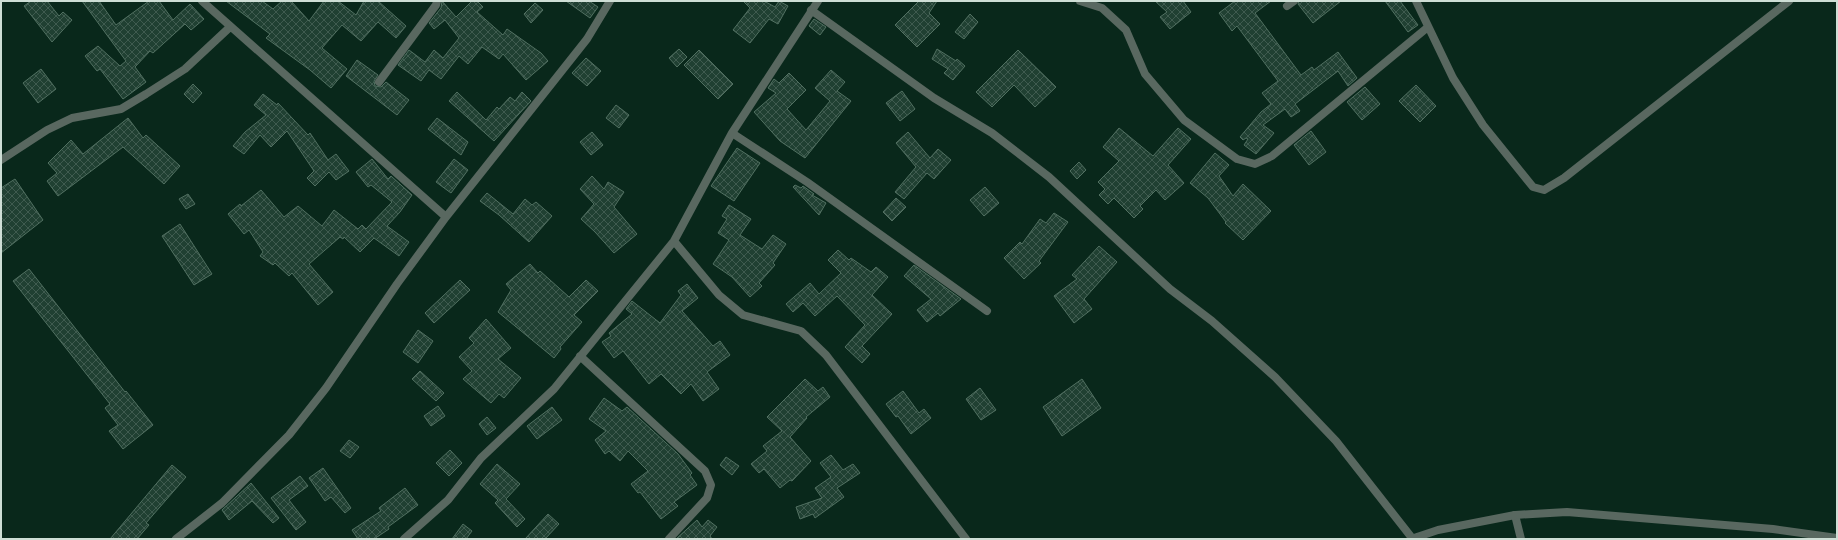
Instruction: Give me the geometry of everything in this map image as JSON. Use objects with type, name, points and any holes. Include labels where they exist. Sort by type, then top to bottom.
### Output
[{"type":"street","points":[[202,1],[446,217]]},
{"type":"street","points":[[379,82],[436,5],[437,1]]},
{"type":"street","points":[[176,539],[222,504],[289,435],[326,388],[397,284],[446,217],[587,39],[610,1]]},
{"type":"street","points":[[404,539],[413,536],[448,500],[481,458],[554,389],[674,241],[732,133],[818,1]]},
{"type":"street","points":[[1080,1],[1102,8],[1126,30],[1145,74],[1184,120],[1237,159],[1255,164],[1272,156],[1428,27]]},
{"type":"street","points":[[1287,6],[1294,1]]},
{"type":"street","points":[[1416,1],[1453,78],[1483,125],[1533,187],[1544,190],[1564,178],[1789,1]]},
{"type":"street","points":[[811,10],[934,98],[992,134],[1049,177],[1170,289],[1212,321],[1275,376],[1336,442],[1412,539],[1438,530],[1515,515],[1567,512],[1773,529],[1837,538]]},
{"type":"street","points":[[1,160],[47,130],[72,118],[121,109],[185,69],[230,27]]},
{"type":"street","points":[[732,133],[807,182],[988,311]]},
{"type":"street","points":[[674,241],[719,295],[743,315],[800,331],[826,355],[966,539]]},
{"type":"street","points":[[580,356],[705,471],[712,485],[707,498],[669,539]]},
{"type":"street","points":[[1515,515],[1521,539]]},
{"type":"building","points":[[31,1],[47,1],[59,16],[63,12],[72,20],[52,42],[24,6]]},
{"type":"building","points":[[82,1],[99,1],[116,25],[149,1],[159,1],[173,20],[190,4],[204,19],[191,30],[185,24],[153,53],[150,51],[135,67],[146,82],[123,99],[100,69],[97,71],[85,56],[98,46],[120,66],[126,61]]},
{"type":"building","points":[[226,1],[262,1],[273,9],[282,1],[291,1],[309,21],[324,1],[338,1],[356,15],[364,1],[378,1],[406,26],[396,38],[378,22],[361,41],[342,25],[322,48],[347,69],[331,88],[310,70],[266,38],[270,34]]},
{"type":"building","points":[[442,1],[456,17],[472,1],[477,1],[483,7],[477,12],[503,35],[507,29],[541,53],[548,61],[526,80],[503,54],[499,59],[482,47],[468,64],[459,56],[441,79],[429,70],[421,81],[398,65],[409,50],[425,62],[434,50],[443,58],[459,38],[445,20],[434,29],[429,23],[441,8]]},
{"type":"building","points":[[566,1],[589,1],[598,7],[590,18]]},
{"type":"building","points":[[743,1],[764,1],[775,7],[779,1],[788,6],[778,24],[769,19],[750,43],[733,30],[750,8]]},
{"type":"building","points":[[919,1],[937,1],[929,13],[940,24],[917,47],[895,25]]},
{"type":"building","points":[[1155,1],[1183,1],[1191,12],[1170,29],[1160,17],[1167,12]]},
{"type":"building","points":[[1235,1],[1271,1],[1255,13],[1301,75],[1312,67],[1314,70],[1338,52],[1357,78],[1348,86],[1338,71],[1295,104],[1300,111],[1291,117],[1285,109],[1263,125],[1274,133],[1256,154],[1244,145],[1248,139],[1246,138],[1243,140],[1240,137],[1261,112],[1271,104],[1262,93],[1278,81],[1237,26],[1232,31],[1219,13]]},
{"type":"building","points":[[1299,1],[1341,1],[1313,23],[1298,4]]},
{"type":"building","points":[[1385,1],[1400,1],[1418,25],[1408,32]]},
{"type":"building","points":[[535,3],[543,10],[531,23],[524,14]]},
{"type":"building","points":[[970,14],[978,22],[964,39],[955,32]]},
{"type":"building","points":[[814,19],[826,27],[820,35],[809,26]]},
{"type":"building","points":[[679,49],[687,57],[677,67],[669,58]]},
{"type":"building","points":[[937,49],[956,61],[957,59],[965,66],[953,80],[944,73],[948,69],[932,59]]},
{"type":"building","points":[[699,50],[733,84],[718,99],[684,65]]},
{"type":"building","points":[[1018,50],[1056,87],[1035,107],[1014,85],[992,107],[976,92]]},
{"type":"building","points":[[586,58],[601,71],[587,86],[572,73]]},
{"type":"building","points":[[357,60],[378,75],[374,81],[375,86],[381,87],[386,82],[409,100],[397,115],[346,76]]},
{"type":"building","points":[[41,69],[56,89],[38,103],[23,83]]},
{"type":"building","points":[[831,70],[845,82],[837,91],[851,101],[805,158],[780,141],[754,112],[776,93],[768,88],[774,79],[779,83],[789,73],[806,90],[787,109],[806,130],[830,101],[815,88]]},
{"type":"building","points":[[193,84],[202,93],[193,103],[184,94]]},
{"type":"building","points":[[1416,85],[1436,106],[1420,122],[1399,101]]},
{"type":"building","points":[[1365,87],[1380,104],[1362,120],[1347,102]]},
{"type":"building","points":[[902,91],[915,109],[900,121],[886,103]]},
{"type":"building","points":[[457,92],[486,120],[497,107],[499,109],[510,97],[515,101],[522,92],[531,101],[494,141],[449,101]]},
{"type":"building","points":[[263,94],[277,105],[278,103],[308,135],[310,133],[328,160],[336,154],[349,171],[336,180],[329,172],[315,186],[307,178],[314,171],[287,131],[271,147],[260,135],[244,154],[233,146],[245,132],[266,115],[254,105]]},
{"type":"building","points":[[616,105],[629,115],[619,128],[606,118]]},
{"type":"building","points":[[128,118],[143,138],[146,135],[180,166],[164,184],[123,147],[58,196],[47,181],[57,173],[48,163],[71,140],[83,154]]},
{"type":"building","points":[[437,118],[468,142],[461,155],[428,129]]},
{"type":"building","points":[[1119,128],[1153,156],[1178,128],[1191,139],[1168,165],[1184,183],[1165,200],[1156,190],[1140,206],[1143,209],[1134,218],[1114,198],[1108,204],[1099,195],[1105,189],[1098,182],[1119,161],[1103,147]]},
{"type":"building","points":[[1311,131],[1326,152],[1309,165],[1294,145]]},
{"type":"building","points":[[592,132],[603,145],[591,155],[580,142]]},
{"type":"building","points":[[908,132],[930,158],[938,149],[951,160],[934,179],[927,173],[904,199],[895,192],[916,167],[896,143]]},
{"type":"building","points":[[737,148],[760,163],[734,201],[711,186]]},
{"type":"building","points":[[1215,153],[1229,165],[1219,176],[1233,196],[1243,184],[1271,211],[1243,240],[1225,223],[1226,222],[1208,198],[1190,183]]},
{"type":"building","points":[[372,159],[388,179],[391,176],[412,195],[400,212],[387,226],[409,242],[399,256],[374,238],[360,252],[344,237],[343,239],[340,237],[309,264],[333,292],[318,305],[292,273],[289,276],[275,263],[273,265],[260,256],[263,252],[249,230],[244,234],[228,214],[261,190],[284,217],[298,206],[322,226],[334,210],[358,229],[362,225],[366,229],[392,202],[371,185],[368,187],[356,172]]},
{"type":"building","points":[[454,159],[468,170],[451,193],[436,182]]},
{"type":"building","points":[[1079,162],[1086,170],[1077,179],[1070,171]]},
{"type":"building","points":[[592,176],[604,189],[608,182],[624,192],[614,207],[637,234],[614,253],[581,219],[594,204],[580,189]]},
{"type":"building","points":[[15,179],[43,220],[1,253],[1,188]]},
{"type":"building","points":[[795,185],[801,188],[803,186],[814,194],[812,195],[826,203],[819,215],[793,187]]},
{"type":"building","points":[[985,187],[999,203],[984,216],[970,200]]},
{"type":"building","points":[[487,193],[513,214],[525,199],[532,205],[536,202],[552,216],[529,242],[499,215],[480,201]]},
{"type":"building","points":[[188,194],[195,204],[186,209],[179,199]]},
{"type":"building","points":[[896,198],[906,207],[892,221],[883,212]]},
{"type":"building","points":[[729,205],[751,219],[740,235],[762,249],[773,235],[786,244],[773,263],[775,265],[759,283],[762,286],[750,297],[732,277],[713,264],[729,240],[718,233],[727,219],[722,216]]},
{"type":"building","points":[[1054,213],[1068,222],[1039,261],[1041,263],[1024,279],[1004,258],[1020,242],[1022,244],[1040,219],[1046,223]]},
{"type":"building","points":[[180,224],[212,274],[194,285],[162,236]]},
{"type":"building","points":[[1099,246],[1117,262],[1084,299],[1092,309],[1074,323],[1054,296],[1077,279],[1072,275]]},
{"type":"building","points":[[838,250],[849,260],[851,258],[871,272],[876,267],[888,277],[872,295],[892,314],[862,346],[870,354],[862,363],[845,347],[865,325],[837,296],[815,316],[803,303],[793,312],[786,304],[810,283],[819,294],[841,273],[828,260]]},
{"type":"building","points":[[530,264],[538,273],[540,271],[569,297],[586,280],[598,291],[574,315],[582,322],[560,347],[561,349],[554,358],[498,312],[511,290],[506,284]]},
{"type":"building","points":[[914,265],[961,299],[940,316],[938,313],[927,322],[917,310],[931,299],[904,276]]},
{"type":"building","points":[[29,269],[125,392],[126,391],[153,425],[123,449],[109,431],[118,425],[105,408],[110,404],[13,281]]},
{"type":"building","points":[[460,280],[470,290],[434,323],[425,313]]},
{"type":"building","points":[[687,284],[698,298],[682,311],[713,346],[720,341],[730,355],[707,372],[719,389],[703,401],[691,384],[681,394],[661,374],[649,384],[623,351],[614,358],[602,342],[611,336],[609,333],[632,314],[626,309],[632,301],[660,323],[681,295],[678,291]]},
{"type":"building","points":[[486,319],[511,348],[498,359],[521,378],[504,398],[499,394],[491,403],[463,379],[472,371],[459,357],[474,343],[469,338]]},
{"type":"building","points":[[418,330],[433,341],[418,363],[403,352]]},
{"type":"building","points":[[420,371],[444,393],[436,401],[412,379]]},
{"type":"building","points":[[805,379],[818,391],[823,387],[830,397],[806,417],[807,418],[790,437],[811,461],[792,481],[790,480],[780,488],[764,469],[759,473],[751,464],[767,451],[763,446],[782,431],[767,417]]},
{"type":"building","points":[[1082,379],[1101,408],[1062,436],[1043,407]]},
{"type":"building","points":[[980,388],[996,410],[981,420],[966,399]]},
{"type":"building","points":[[903,391],[919,413],[924,409],[931,418],[911,434],[898,416],[896,417],[886,404]]},
{"type":"building","points":[[604,398],[622,411],[627,407],[678,454],[692,473],[690,475],[697,485],[674,502],[678,506],[661,519],[640,492],[638,493],[631,484],[648,471],[628,451],[620,461],[609,451],[605,454],[595,440],[606,431],[589,419]]},
{"type":"building","points":[[438,406],[445,416],[431,426],[424,416]]},
{"type":"building","points":[[552,407],[562,420],[537,439],[527,426]]},
{"type":"building","points":[[487,417],[496,428],[487,435],[479,424]]},
{"type":"building","points":[[349,440],[359,447],[350,458],[340,451]]},
{"type":"building","points":[[450,450],[462,463],[449,476],[436,463]]},
{"type":"building","points":[[831,455],[843,470],[853,464],[860,473],[837,488],[844,497],[815,518],[813,514],[800,519],[796,507],[822,498],[815,488],[831,477],[820,463]]},
{"type":"building","points":[[726,457],[739,466],[732,475],[720,465]]},
{"type":"building","points":[[497,464],[520,484],[506,499],[525,519],[517,527],[495,503],[498,500],[480,484]]},
{"type":"building","points":[[172,465],[186,477],[146,523],[149,525],[137,539],[110,539]]},
{"type":"building","points":[[323,468],[351,508],[345,513],[331,497],[325,501],[309,478]]},
{"type":"building","points":[[300,476],[308,486],[289,500],[306,522],[296,530],[271,498]]},
{"type":"building","points":[[251,483],[279,518],[273,523],[252,501],[229,520],[222,510]]},
{"type":"building","points":[[405,488],[418,505],[388,527],[389,529],[374,539],[358,539],[352,530],[381,511],[379,508]]},
{"type":"building","points":[[548,514],[559,524],[545,539],[525,539]]},
{"type":"building","points":[[697,520],[702,527],[708,520],[717,527],[710,536],[712,539],[676,539]]},
{"type":"building","points":[[463,524],[472,531],[466,539],[452,539]]}]
